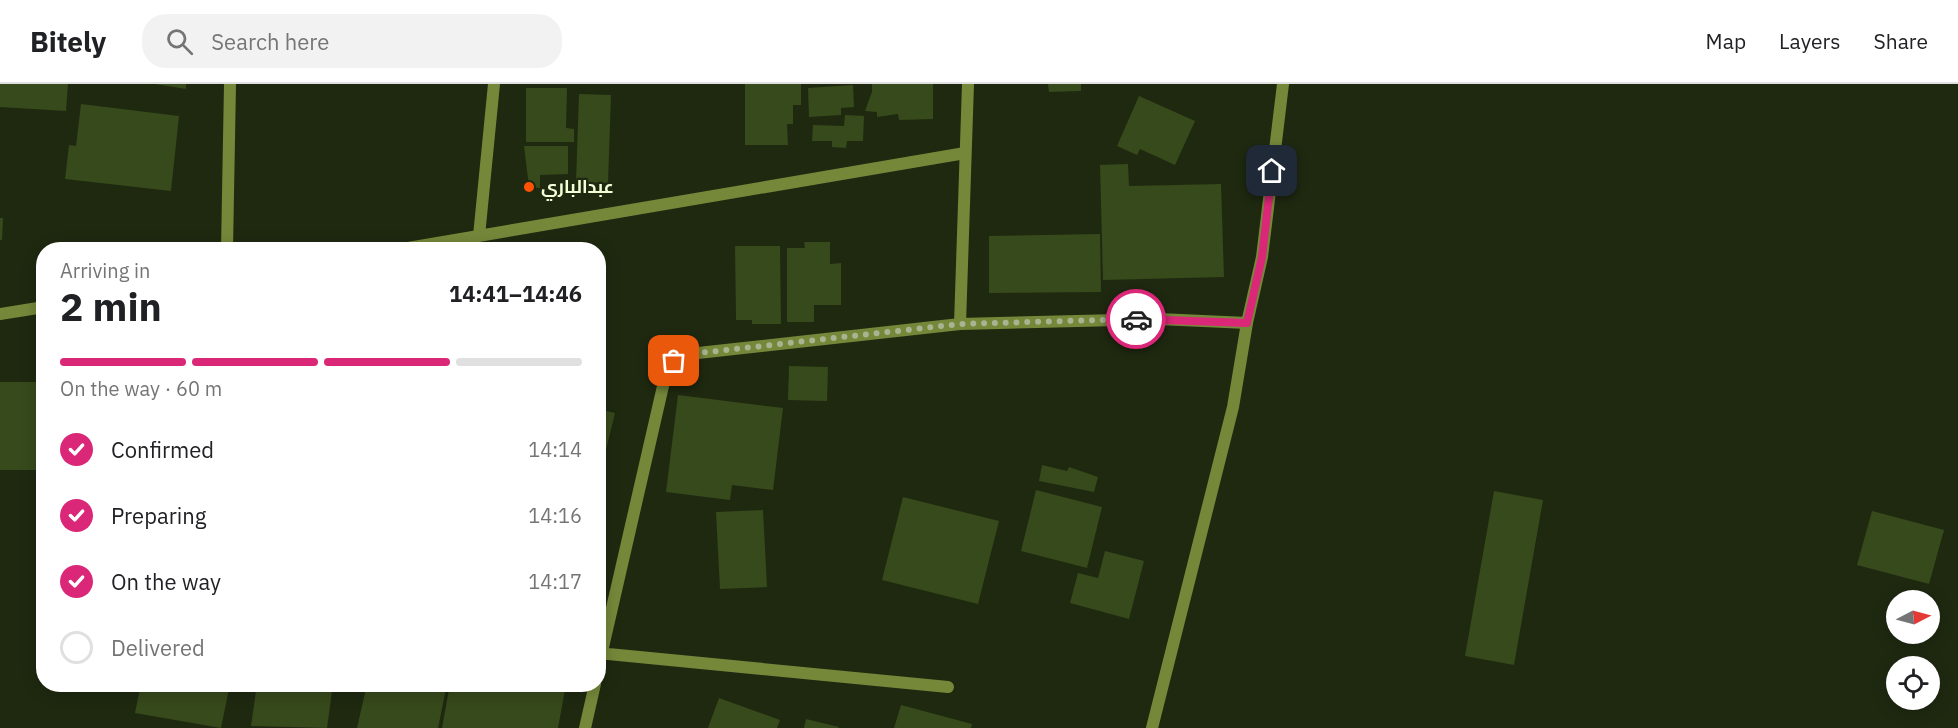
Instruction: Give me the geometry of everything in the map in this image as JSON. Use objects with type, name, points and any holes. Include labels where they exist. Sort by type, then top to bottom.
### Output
[{"type":"street","points":[[227,242],[230,84]]},
{"type":"street","points":[[479,236],[494,84]]},
{"type":"street","points":[[960,324],[968,84]]},
{"type":"street","points":[[1152,728],[1233,407],[1247,323],[1262,257],[1283,84]]},
{"type":"street","points":[[443,242],[965,153]]},
{"type":"street","points":[[0,314],[36,308]]},
{"type":"street","points":[[606,628],[666,373],[674,361],[690,354],[960,324],[1159,319],[1247,323]]},
{"type":"street","points":[[606,654],[948,687]]},
{"type":"street","points":[[585,728],[593,692]]},
{"type":"building","points":[[0,84],[68,84],[66,111],[0,107]]},
{"type":"building","points":[[155,84],[186,84],[186,89]]},
{"type":"building","points":[[745,84],[801,84],[801,105],[793,105],[793,124],[787,124],[788,145],[745,145]]},
{"type":"building","points":[[872,84],[933,84],[933,119],[899,120],[898,114],[877,117],[877,112],[865,111],[872,92]]},
{"type":"building","points":[[1048,84],[1081,84],[1081,91],[1049,92]]},
{"type":"building","points":[[853,85],[854,107],[841,108],[841,115],[809,117],[808,88]]},
{"type":"building","points":[[526,88],[567,88],[566,128],[574,129],[574,142],[526,142]]},
{"type":"building","points":[[579,94],[611,95],[608,183],[576,182]]},
{"type":"building","points":[[1139,96],[1195,121],[1175,165],[1140,149],[1137,155],[1117,146]]},
{"type":"building","points":[[81,104],[179,116],[171,191],[65,179],[69,145],[76,146]]},
{"type":"building","points":[[845,115],[864,116],[863,141],[847,141],[846,148],[832,147],[832,141],[812,141],[813,125],[844,126]]},
{"type":"building","points":[[524,146],[568,146],[568,174],[540,175],[540,188],[529,187]]},
{"type":"building","points":[[1128,164],[1129,186],[1221,184],[1224,277],[1103,280],[1100,165]]},
{"type":"building","points":[[0,218],[3,218],[2,240],[0,240]]},
{"type":"building","points":[[1100,234],[1101,292],[989,293],[989,236]]},
{"type":"building","points":[[804,242],[830,242],[830,264],[841,263],[841,305],[814,305],[814,322],[787,322],[787,248],[805,248]]},
{"type":"building","points":[[735,246],[780,246],[781,324],[752,324],[752,320],[736,320]]},
{"type":"building","points":[[789,366],[828,367],[827,401],[788,400]]},
{"type":"building","points":[[0,382],[36,382],[36,470],[0,470]]},
{"type":"building","points":[[678,395],[783,408],[773,490],[732,485],[730,500],[666,492]]},
{"type":"building","points":[[606,411],[615,413],[606,450]]},
{"type":"building","points":[[1042,465],[1067,471],[1069,467],[1098,477],[1094,492],[1039,481]]},
{"type":"building","points":[[1036,490],[1102,507],[1087,568],[1021,551]]},
{"type":"building","points":[[1494,491],[1543,500],[1514,665],[1465,656]]},
{"type":"building","points":[[903,497],[999,521],[978,604],[882,580]]},
{"type":"building","points":[[763,510],[767,587],[720,589],[716,512]]},
{"type":"building","points":[[1872,511],[1944,530],[1929,584],[1857,565]]},
{"type":"building","points":[[1105,551],[1144,561],[1129,619],[1070,603],[1078,573],[1098,578]]},
{"type":"building","points":[[139,692],[228,692],[221,728],[135,713]]},
{"type":"building","points":[[256,692],[332,692],[327,728],[251,726]]},
{"type":"building","points":[[365,692],[445,692],[438,728],[357,728]]},
{"type":"building","points":[[449,692],[565,692],[558,728],[442,728]]},
{"type":"building","points":[[719,698],[780,720],[777,728],[708,728]]},
{"type":"building","points":[[901,705],[972,724],[971,728],[894,728]]},
{"type":"building","points":[[806,719],[839,727],[804,728]]},
{"type":"way so far","points":[[674,361],[690,354],[960,324],[1136,319]]},
{"type":"place","name":"عبدالباري","points":[[529,187]]},
{"type":"route","points":[[1136,319],[1247,323],[1262,257],[1272,171]]}]
